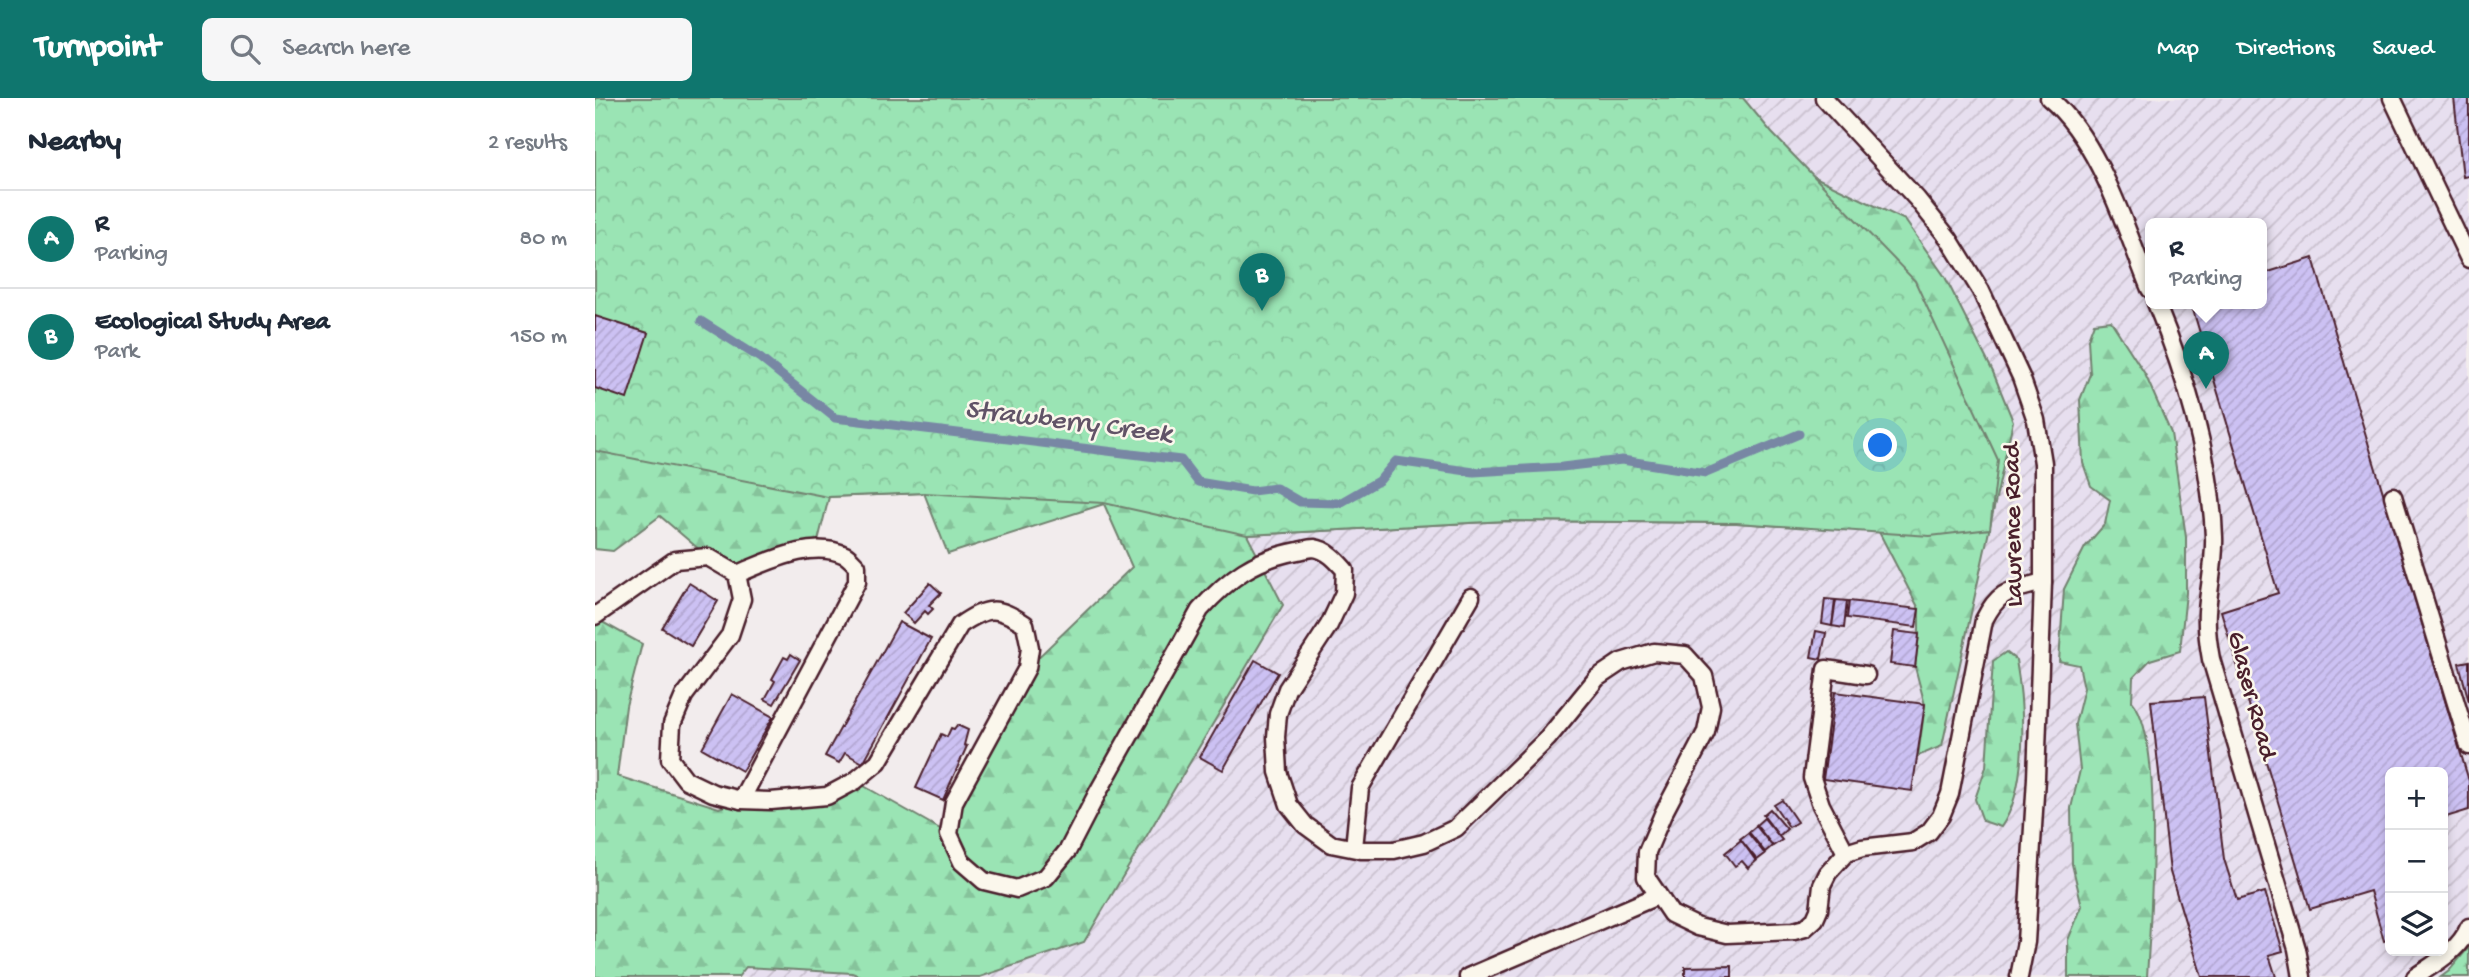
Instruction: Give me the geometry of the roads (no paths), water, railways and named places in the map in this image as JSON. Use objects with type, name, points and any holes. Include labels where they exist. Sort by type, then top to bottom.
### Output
[{"type":"lane","name":"Lawrence Road","points":[[1824,98],[1917,199],[1949,239],[1981,291],[2021,377],[2036,420],[2043,463],[2043,582],[2027,928],[2019,977]]},
{"type":"lane","points":[[2049,98],[2066,112],[2083,135],[2099,166],[2145,277]]},
{"type":"lane","points":[[2392,98],[2469,259]]},
{"type":"lane","name":"Glaser Road","points":[[2158,309],[2199,433],[2212,502],[2214,563],[2207,611],[2211,659],[2297,949],[2302,977]]},
{"type":"lane","points":[[2393,496],[2469,746]]},
{"type":"lane","points":[[595,616],[675,560],[708,557],[737,574],[742,599],[730,635],[684,696],[673,724],[670,759],[687,780],[713,793],[741,800],[771,801],[827,796],[855,781],[878,762],[960,625],[981,611],[1004,611],[1025,624],[1030,648],[1027,668],[954,802],[949,834],[962,862],[984,881],[1017,889],[1046,877],[1068,850],[1200,610],[1223,585],[1253,565],[1287,553],[1313,548],[1332,556],[1345,570],[1344,593],[1329,625],[1287,689],[1279,713],[1276,737],[1278,772],[1289,805],[1305,825],[1331,844],[1354,848],[1394,850],[1424,843],[1456,828],[1548,738],[1597,678],[1621,662],[1654,652],[1685,655],[1705,676],[1711,707],[1706,732],[1663,814],[1647,852],[1646,877],[1671,914],[1698,927],[1727,934],[1794,932],[1805,928],[1815,919],[1819,910],[1822,885],[1828,873],[1846,853],[1862,848],[1913,842],[1929,832],[1941,816],[1950,794],[1985,620],[1993,601],[2004,593],[2043,582]]},
{"type":"lane","points":[[737,574],[777,558],[816,549],[845,555],[857,566],[857,582],[741,800]]},
{"type":"lane","points":[[1354,848],[1360,788],[1471,597]]},
{"type":"lane","points":[[1846,853],[1821,805],[1812,778],[1826,670],[1866,675]]},
{"type":"lane","points":[[1468,977],[1657,896]]},
{"type":"lane","points":[[2415,977],[2447,956],[2464,939],[2469,927]]},
{"type":"waterway","name":"Strawberry Creek","points":[[701,321],[760,358],[835,418],[1181,460],[1198,482],[1252,491],[1276,488],[1300,502],[1340,503],[1380,480],[1396,461],[1474,472],[1562,467],[1622,460],[1706,473],[1799,434]]},
{"type":"place","name":"Ecological Study Area","points":[[1262,311]]},
{"type":"place","name":"R","points":[[2206,389]]}]
